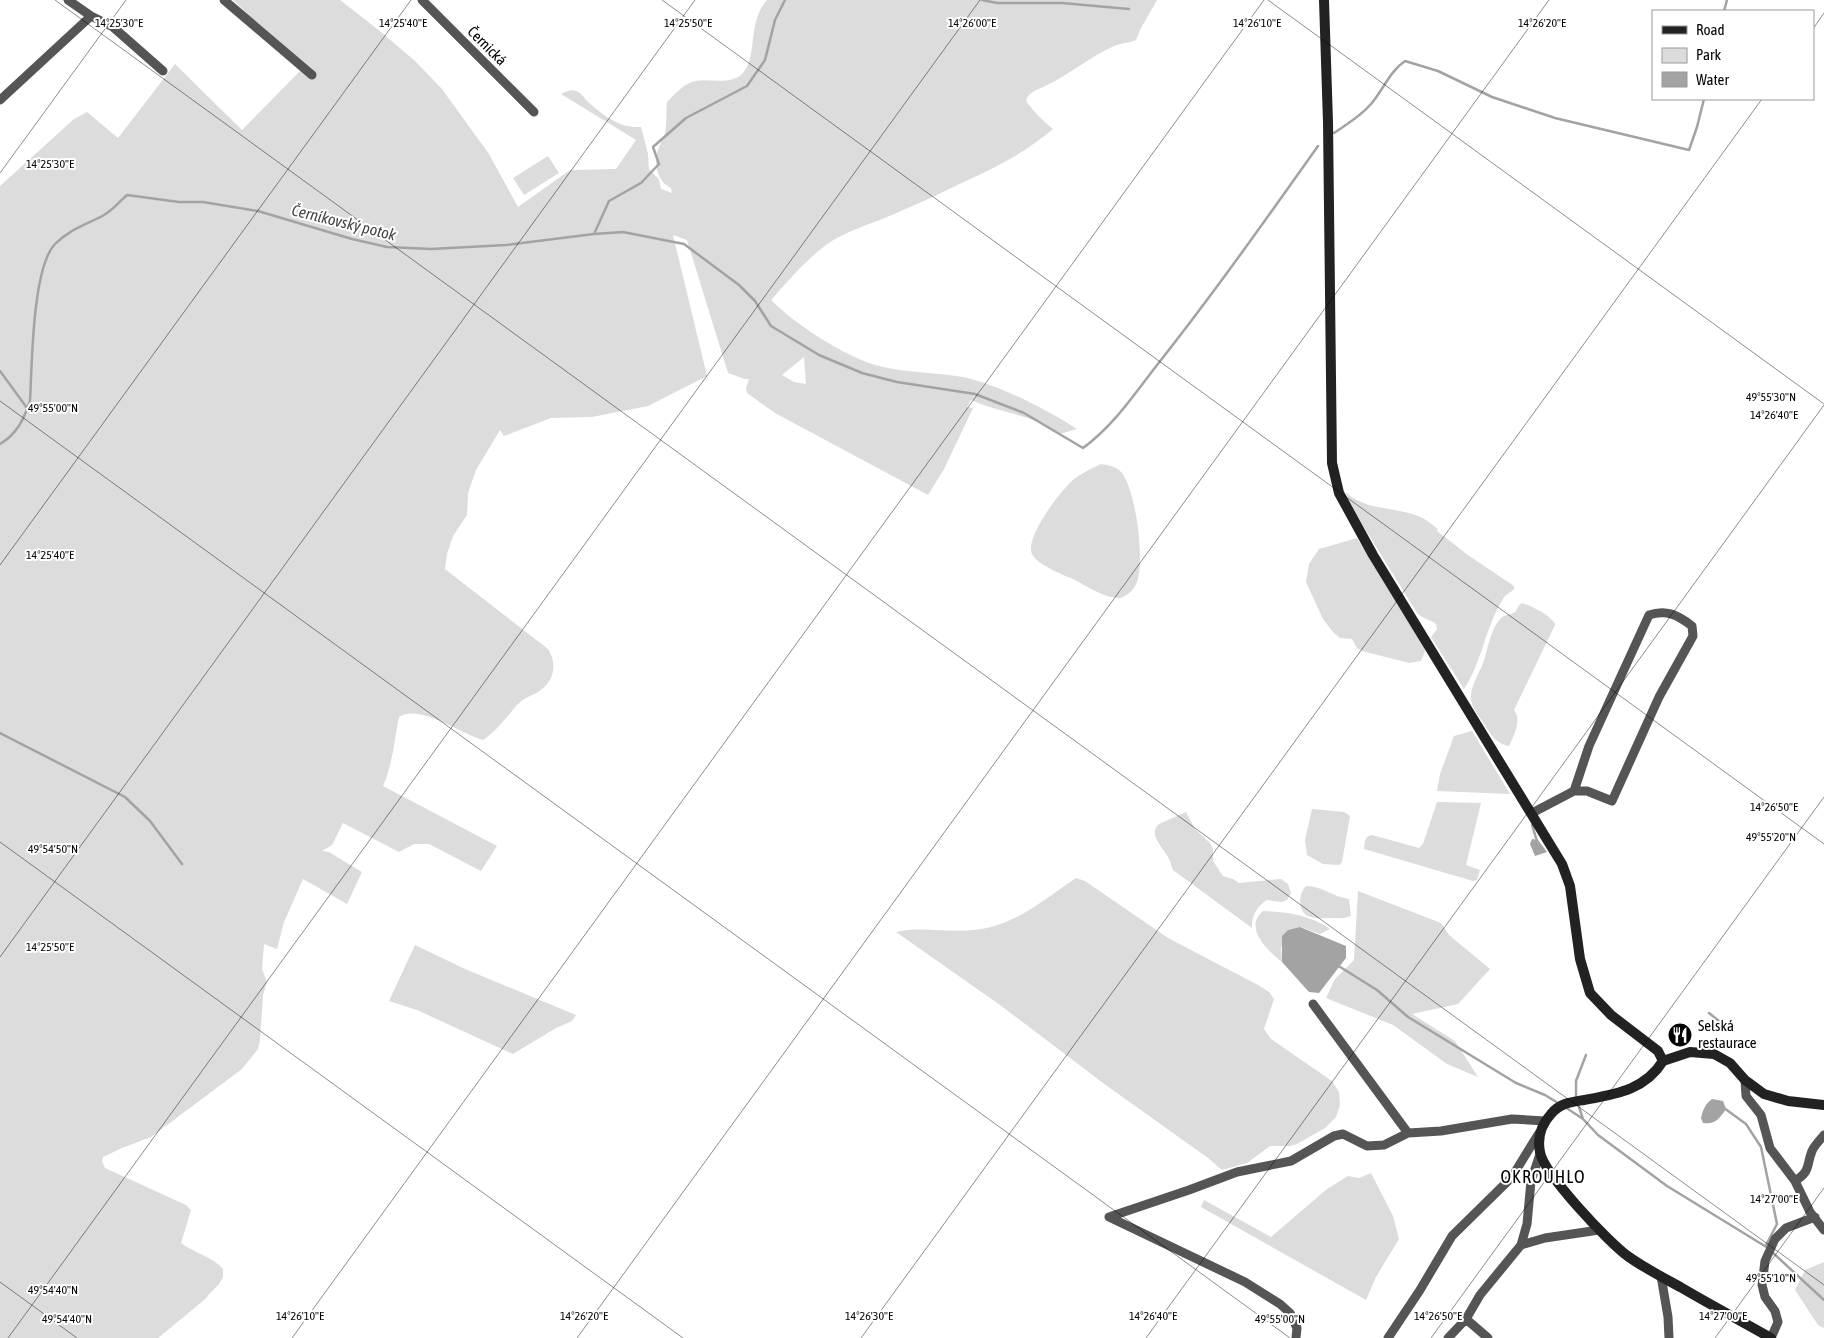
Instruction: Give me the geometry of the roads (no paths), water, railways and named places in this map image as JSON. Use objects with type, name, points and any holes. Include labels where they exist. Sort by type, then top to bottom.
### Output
[{"type":"street","points":[[68,0],[91,16],[114,27],[163,71]]},
{"type":"street","points":[[224,0],[312,75]]},
{"type":"street","name":"Černická","points":[[422,0],[534,112]]},
{"type":"street","points":[[1324,0],[1328,132],[1332,463],[1340,493],[1373,555],[1562,864],[1570,886],[1580,959],[1590,993],[1611,1015],[1658,1051],[1663,1062]]},
{"type":"street","points":[[0,100],[91,16]]},
{"type":"street","points":[[1532,813],[1574,791],[1587,791],[1612,801],[1659,697],[1693,636],[1692,626],[1685,621],[1670,613],[1660,611],[1650,615],[1589,746],[1574,791]]},
{"type":"street","points":[[1314,1004],[1408,1133]]},
{"type":"street","points":[[1388,1338],[1420,1290],[1452,1236],[1512,1177],[1545,1121],[1559,1106],[1569,1102],[1612,1094],[1641,1085],[1655,1074],[1663,1062],[1690,1052],[1714,1054],[1730,1063],[1745,1080],[1764,1094],[1788,1101],[1824,1105]]},
{"type":"street","points":[[1745,1080],[1746,1096],[1761,1115],[1770,1148],[1795,1181],[1824,1230]]},
{"type":"street","points":[[1296,1338],[1298,1328],[1290,1314],[1280,1304],[1245,1282],[1109,1217],[1237,1172],[1291,1161],[1334,1136],[1344,1134],[1366,1146],[1384,1145],[1408,1133],[1441,1131],[1512,1119],[1545,1121]]},
{"type":"street","points":[[1448,1338],[1466,1319],[1480,1295],[1521,1245],[1527,1224],[1531,1181],[1540,1154],[1539,1133]]},
{"type":"street","points":[[1795,1181],[1804,1176],[1810,1165],[1812,1150],[1824,1135]]},
{"type":"street","points":[[1540,1154],[1549,1172],[1614,1246],[1661,1276],[1771,1338],[1778,1322],[1775,1312],[1764,1298],[1762,1285],[1765,1261],[1775,1239],[1786,1228],[1815,1217]]},
{"type":"street","points":[[1521,1245],[1545,1238],[1599,1230]]},
{"type":"street","points":[[1661,1276],[1668,1317],[1669,1338]]},
{"type":"street","points":[[1466,1319],[1488,1338]]},
{"type":"water","points":[[1532,839],[1538,840],[1547,852],[1535,856],[1530,844]]},
{"type":"water","points":[[1300,927],[1346,946],[1346,958],[1319,993],[1309,992],[1282,962],[1282,936],[1288,930]]},
{"type":"water","points":[[1712,1099],[1723,1101],[1726,1109],[1714,1122],[1703,1123],[1701,1118],[1704,1110]]},
{"type":"waterway","name":"Černíkovský potok","points":[[0,444],[11,436],[19,426],[30,401],[35,319],[38,295],[47,256],[61,239],[72,231],[107,213],[127,195],[179,202],[203,202],[258,211],[352,239],[387,247],[431,249],[506,245],[594,234],[609,201],[641,183],[659,164],[653,147],[686,118],[747,86],[765,60],[775,20],[785,0]]},
{"type":"waterway","name":"Černíkovský potok","points":[[982,0],[997,3],[1062,3],[1129,9]]},
{"type":"waterway","points":[[1724,10],[1727,0]]},
{"type":"waterway","points":[[1334,133],[1354,120],[1367,108],[1395,70],[1405,61],[1438,71],[1492,97],[1555,118],[1689,150],[1704,100]]},
{"type":"waterway","points":[[594,234],[623,232],[684,244],[739,285],[755,301],[771,326],[819,355],[862,373],[897,382],[975,394],[1024,413],[1083,448],[1105,429],[1134,395],[1221,281],[1318,146]]},
{"type":"waterway","points":[[0,371],[27,408]]},
{"type":"waterway","points":[[0,733],[125,797],[150,821],[182,864]]},
{"type":"waterway","points":[[1532,825],[1537,841]]},
{"type":"waterway","points":[[1337,965],[1377,990],[1408,1017],[1516,1083],[1545,1095],[1558,1103]]},
{"type":"waterway","points":[[1709,1013],[1719,1021]]},
{"type":"waterway","points":[[1576,1099],[1576,1081],[1586,1055]]},
{"type":"waterway","points":[[1578,1104],[1583,1119],[1598,1135],[1667,1186],[1768,1248]]},
{"type":"waterway","points":[[1565,1107],[1583,1119]]},
{"type":"waterway","points":[[1724,1108],[1746,1124],[1761,1147],[1777,1224],[1766,1245]]},
{"type":"waterway","points":[[1772,1252],[1824,1300]]},
{"type":"place","name":"Selská restaurace","points":[[1680,1035]]},
{"type":"district","name":"OKROUHLO","points":[[1543,1177]]}]
